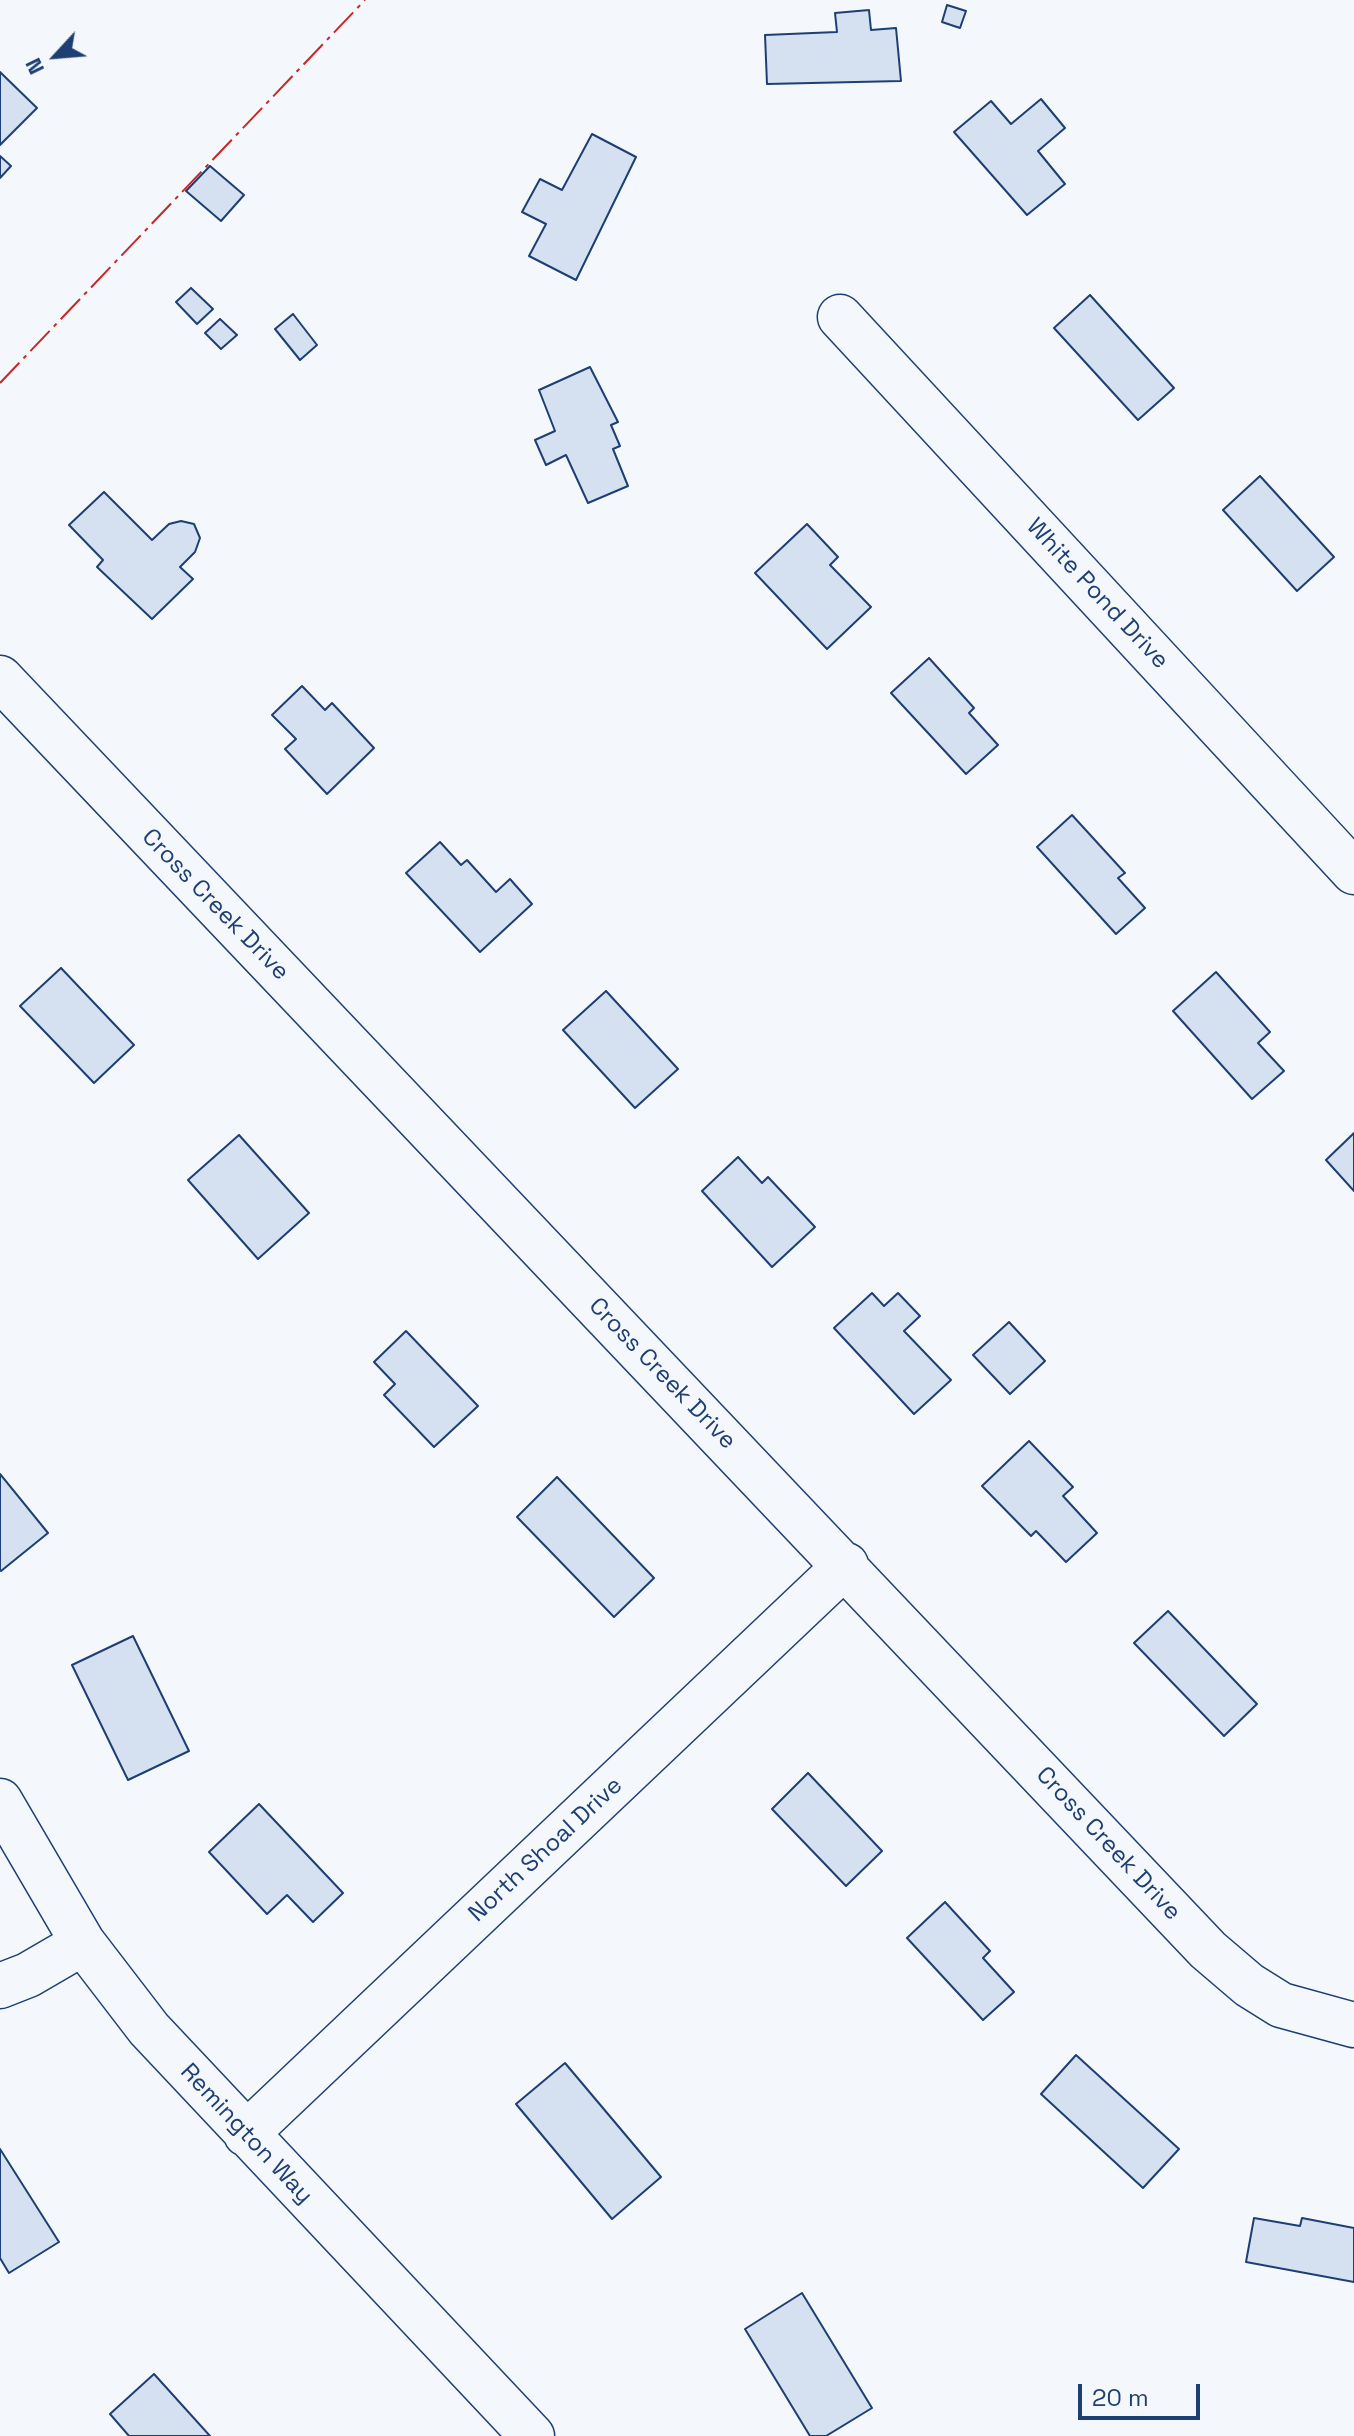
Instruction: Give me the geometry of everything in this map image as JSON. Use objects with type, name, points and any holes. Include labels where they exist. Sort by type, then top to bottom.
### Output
[{"type":"street","name":"White Pond Drive","points":[[840,317],[1354,872]]},
{"type":"street","name":"Cross Creek Drive","points":[[0,678],[846,1565],[1208,1950],[1249,1985],[1281,2005],[1354,2025]]},
{"type":"street","name":"North Shoal Drive","points":[[246,2134],[846,1565]]},
{"type":"street","name":"Remington Way","points":[[0,1801],[83,1943],[149,2029],[532,2436]]},
{"type":"street","points":[[0,1986],[28,1975],[83,1943]]},
{"type":"building","points":[[947,5],[966,11],[960,28],[942,22]]},
{"type":"building","points":[[869,10],[871,30],[896,28],[901,81],[767,84],[765,35],[837,32],[835,13]]},
{"type":"building","points":[[0,72],[37,108],[0,145]]},
{"type":"building","points":[[1041,99],[1065,128],[1038,151],[1065,184],[1027,215],[954,132],[991,101],[1011,124]]},
{"type":"building","points":[[592,134],[636,157],[576,280],[529,256],[546,224],[522,212],[540,179],[562,190]]},
{"type":"building","points":[[0,156],[11,166],[0,178]]},
{"type":"building","points":[[210,166],[244,195],[221,221],[186,191]]},
{"type":"building","points":[[191,288],[213,309],[197,324],[176,302]]},
{"type":"building","points":[[1090,295],[1174,388],[1138,420],[1054,328]]},
{"type":"building","points":[[293,314],[317,345],[300,360],[275,329]]},
{"type":"building","points":[[220,319],[237,335],[221,349],[205,333]]},
{"type":"building","points":[[590,367],[618,422],[611,425],[620,446],[613,449],[628,486],[588,503],[566,455],[546,465],[535,440],[555,431],[539,390]]},
{"type":"building","points":[[1260,476],[1334,557],[1297,591],[1223,510]]},
{"type":"building","points":[[104,492],[152,540],[169,524],[181,521],[194,524],[200,538],[195,552],[180,567],[193,579],[152,619],[97,567],[103,560],[69,525]]},
{"type":"building","points":[[807,524],[838,557],[830,565],[871,607],[827,649],[755,573]]},
{"type":"building","points":[[929,658],[974,708],[969,713],[998,745],[966,774],[891,693]]},
{"type":"building","points":[[302,686],[325,710],[332,703],[374,748],[327,794],[285,749],[296,739],[272,715]]},
{"type":"building","points":[[1072,815],[1125,873],[1118,878],[1145,908],[1116,934],[1037,847]]},
{"type":"building","points":[[440,842],[461,865],[467,860],[496,892],[510,879],[532,904],[480,952],[406,873]]},
{"type":"building","points":[[61,968],[134,1045],[94,1083],[20,1006]]},
{"type":"building","points":[[1216,972],[1270,1032],[1258,1043],[1284,1071],[1252,1099],[1173,1011]]},
{"type":"building","points":[[606,991],[678,1069],[635,1108],[563,1030]]},
{"type":"building","points":[[1354,1133],[1354,1191],[1326,1160]]},
{"type":"building","points":[[239,1135],[309,1213],[258,1259],[188,1180]]},
{"type":"building","points":[[738,1157],[762,1183],[768,1177],[815,1227],[772,1267],[702,1191]]},
{"type":"building","points":[[872,1293],[884,1306],[898,1293],[920,1316],[904,1331],[951,1380],[914,1414],[834,1328]]},
{"type":"building","points":[[1009,1322],[1045,1361],[1010,1394],[973,1355]]},
{"type":"building","points":[[406,1331],[478,1406],[434,1447],[384,1395],[395,1384],[374,1362]]},
{"type":"building","points":[[1029,1441],[1073,1487],[1063,1496],[1097,1533],[1066,1562],[1036,1531],[1031,1536],[982,1486]]},
{"type":"building","points":[[0,1474],[48,1533],[1,1571],[0,1570]]},
{"type":"building","points":[[557,1477],[654,1578],[614,1617],[517,1517]]},
{"type":"building","points":[[1168,1611],[1257,1704],[1224,1736],[1134,1643]]},
{"type":"building","points":[[133,1636],[189,1751],[128,1780],[72,1665]]},
{"type":"building","points":[[808,1773],[882,1851],[846,1886],[772,1809]]},
{"type":"building","points":[[259,1804],[343,1893],[313,1922],[287,1895],[267,1914],[209,1852]]},
{"type":"building","points":[[945,1902],[990,1951],[983,1958],[1014,1992],[983,2020],[907,1938]]},
{"type":"building","points":[[1076,2055],[1179,2149],[1143,2188],[1041,2094]]},
{"type":"building","points":[[565,2063],[661,2177],[612,2219],[516,2104]]},
{"type":"building","points":[[0,2149],[59,2242],[9,2273],[0,2258]]},
{"type":"building","points":[[1254,2218],[1300,2226],[1302,2218],[1354,2228],[1354,2282],[1246,2262]]},
{"type":"building","points":[[802,2293],[872,2408],[826,2436],[810,2436],[745,2329]]},
{"type":"building","points":[[154,2374],[210,2436],[129,2436],[110,2414]]},
{"type":"power","points":[[0,383],[365,0]]}]
